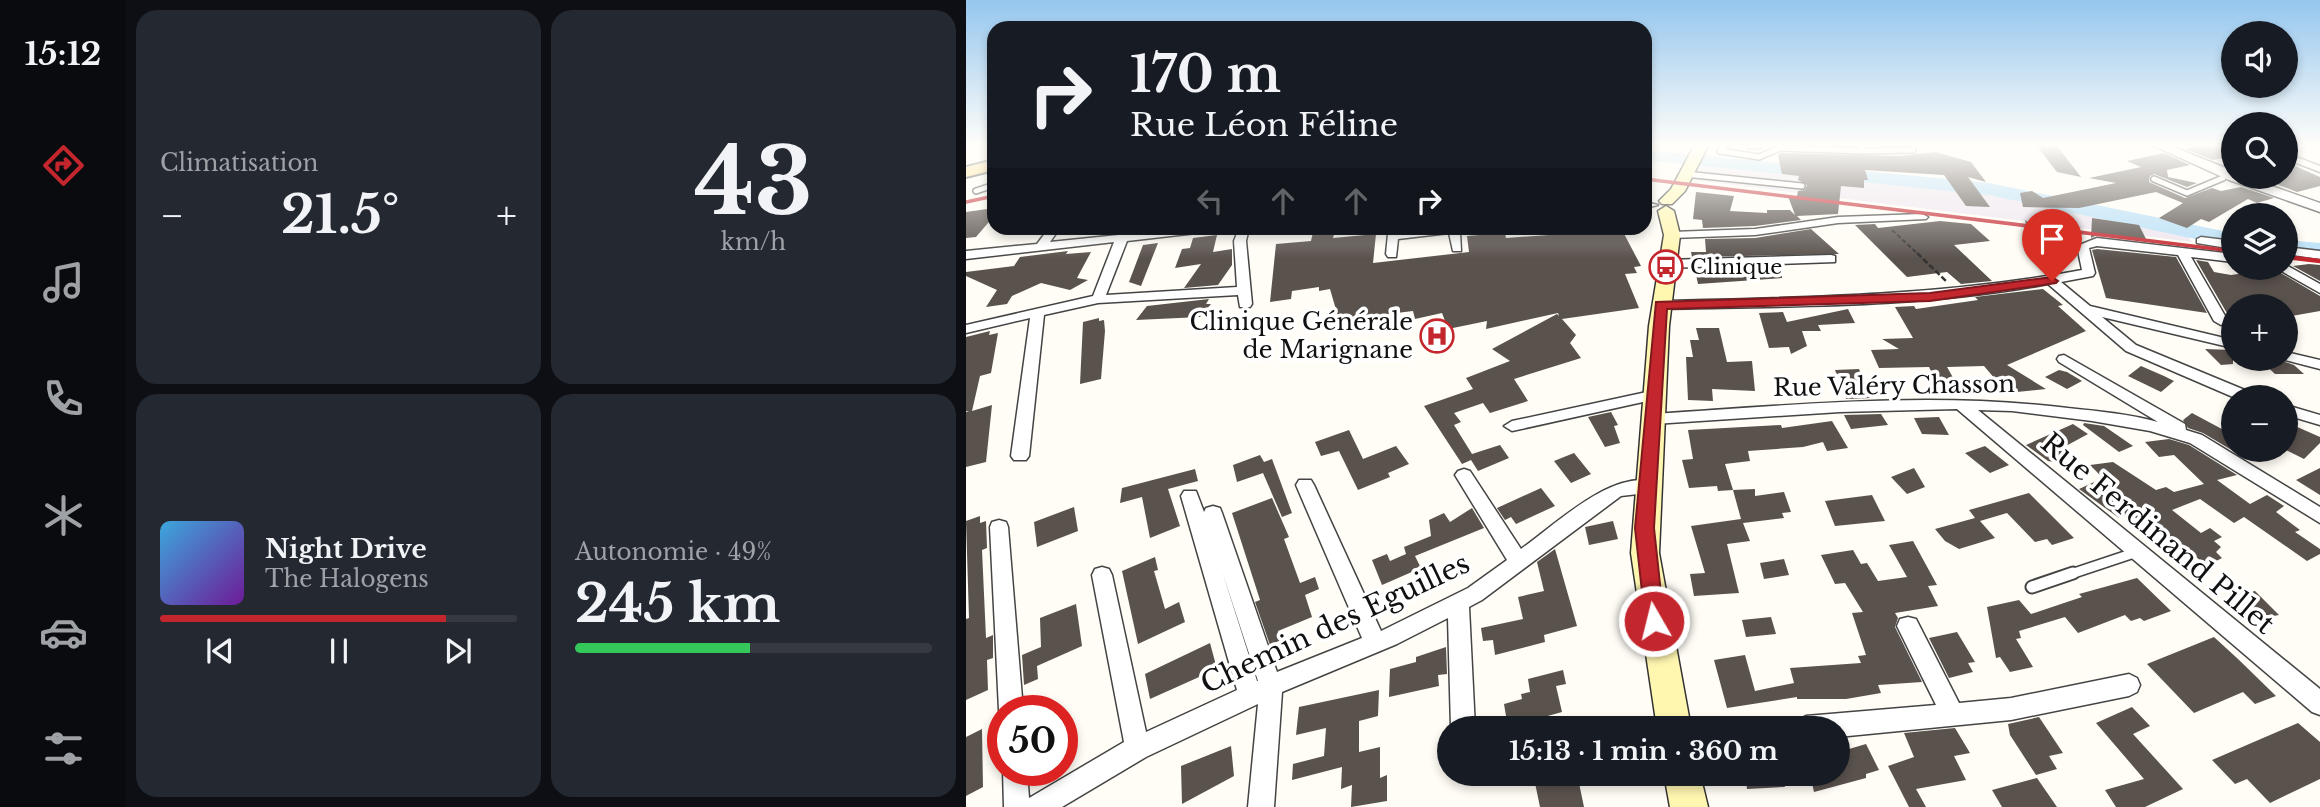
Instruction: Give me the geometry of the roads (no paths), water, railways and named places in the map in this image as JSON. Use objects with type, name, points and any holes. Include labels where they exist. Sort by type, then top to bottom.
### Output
[{"type":"main road","points":[[1672,716],[1647,574],[1645,528],[1661,305],[1667,264],[1661,211],[1677,184]]},
{"type":"main road","points":[[1685,786],[1689,807]]},
{"type":"street","points":[[2269,189],[2320,208]]},
{"type":"street","points":[[1661,211],[1755,232],[1838,220],[1922,217]]},
{"type":"street","points":[[1041,247],[1049,235]]},
{"type":"street","points":[[966,255],[1142,235]]},
{"type":"street","points":[[966,329],[1098,299],[1245,297],[1240,241],[1242,235]]},
{"type":"street","points":[[1392,254],[1392,236],[1401,235]]},
{"type":"street","points":[[1455,235],[1457,248]]},
{"type":"street","points":[[1098,299],[1122,237]]},
{"type":"street","points":[[2201,241],[2221,243]]},
{"type":"street","points":[[1661,305],[1930,297],[2052,281],[2089,273],[2083,246],[2089,243],[2221,257]]},
{"type":"street","points":[[2182,252],[2221,321]]},
{"type":"street","points":[[2298,252],[2320,255]]},
{"type":"street","points":[[1667,264],[1831,259]]},
{"type":"street","points":[[2298,277],[2320,289]]},
{"type":"street","points":[[2052,281],[2131,348],[2221,386]]},
{"type":"street","points":[[2085,309],[2221,341]]},
{"type":"street","points":[[1020,456],[1038,313]]},
{"type":"street","points":[[2064,359],[2196,439]]},
{"type":"street","points":[[2298,359],[2320,365]]},
{"type":"street","name":"Rue Valéry Chasson","points":[[1512,426],[1655,407],[1961,404],[2012,406],[2151,426],[2196,439],[2320,516]]},
{"type":"street","name":"Rue Ferdinand Pillet","points":[[1961,404],[2320,704]]},
{"type":"street","points":[[2298,414],[2320,420]]},
{"type":"street","points":[[1464,475],[1519,562]]},
{"type":"street","points":[[1305,485],[1375,642]]},
{"type":"street","name":"Chemin des Eguilles","points":[[1038,807],[1137,748],[1458,603],[1475,594],[1615,491],[1649,487]]},
{"type":"street","points":[[1190,496],[1260,691]]},
{"type":"street","points":[[1213,513],[1260,691],[1261,807]]},
{"type":"street","points":[[999,527],[1010,695]]},
{"type":"street","points":[[1102,575],[1137,748]]},
{"type":"street","points":[[1458,603],[1463,716]]},
{"type":"street","points":[[1909,626],[1952,715]]},
{"type":"street","points":[[1850,724],[2011,709],[2129,685]]},
{"type":"street","points":[[1016,786],[1017,807]]},
{"type":"lane","points":[[1792,184],[1802,186]]},
{"type":"lane","points":[[2165,184],[2187,193],[2209,184]]},
{"type":"lane","points":[[976,191],[987,187]]},
{"type":"lane","points":[[2032,587],[2137,552]]},
{"type":"waterway","points":[[1935,184],[1989,189],[2221,237]]},
{"type":"waterway","points":[[2298,248],[2320,250]]},
{"type":"railway","points":[[1683,184],[2221,250]]},
{"type":"railway","points":[[966,202],[987,198]]},
{"type":"railway","points":[[2298,258],[2320,261]]},
{"type":"place","name":"Clinique","points":[[1666,267]]},
{"type":"place","name":"Clinique Générale de Marignane","points":[[1437,336]]}]
